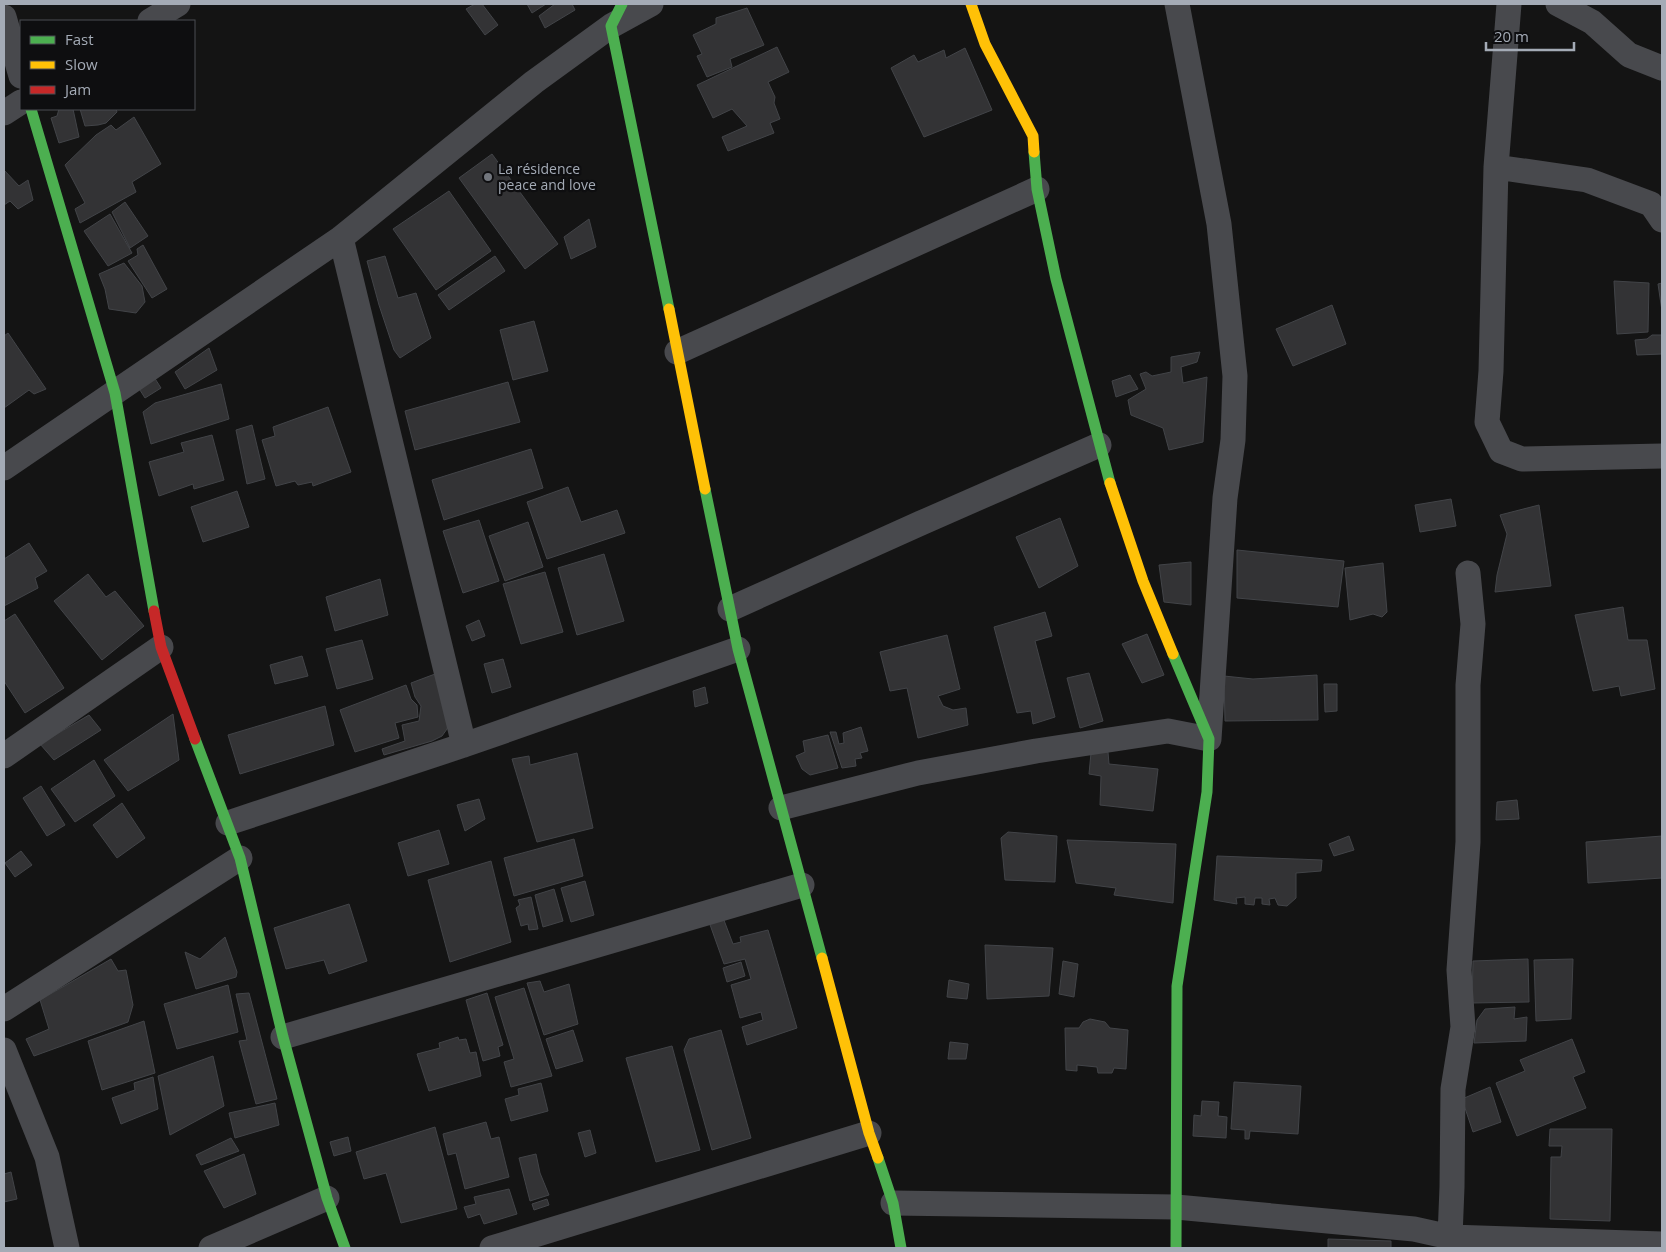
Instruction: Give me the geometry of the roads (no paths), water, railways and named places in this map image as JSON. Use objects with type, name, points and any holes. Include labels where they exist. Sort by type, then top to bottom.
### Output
[{"type":"street","points":[[152,20],[178,4]]},
{"type":"street","points":[[622,4],[611,26],[738,649],[869,1133],[893,1203],[901,1248]]},
{"type":"street","points":[[4,468],[341,238],[534,82],[611,26],[651,4]]},
{"type":"street","points":[[971,4],[985,44],[1033,136],[1038,189],[1056,279],[1111,489],[1143,581],[1209,739]]},
{"type":"street","points":[[1176,1248],[1177,986],[1207,792],[1225,498],[1233,440],[1236,376],[1219,224],[1178,4]]},
{"type":"street","points":[[1510,4],[1496,167],[1492,341],[1487,422],[1501,451],[1522,459],[1662,456]]},
{"type":"street","points":[[1558,4],[1592,22],[1629,55],[1662,68]]},
{"type":"street","points":[[4,17],[20,73]]},
{"type":"street","points":[[4,113],[20,103]]},
{"type":"street","points":[[31,110],[115,393],[161,647],[240,858],[282,1037],[328,1198],[345,1248]]},
{"type":"street","points":[[1496,167],[1587,180],[1651,204],[1662,220]]},
{"type":"street","points":[[677,352],[1038,189]]},
{"type":"street","points":[[341,238],[464,745]]},
{"type":"street","points":[[730,609],[1099,445]]},
{"type":"street","points":[[1450,1238],[1453,1089],[1463,1027],[1459,970],[1468,842],[1468,685],[1473,624],[1468,573]]},
{"type":"street","points":[[4,756],[161,647]]},
{"type":"street","points":[[228,823],[464,745],[738,649]]},
{"type":"street","points":[[781,808],[918,773],[1036,751],[1168,731],[1209,739]]},
{"type":"street","points":[[4,1009],[240,858]]},
{"type":"street","points":[[282,1037],[802,885]]},
{"type":"street","points":[[4,1050],[47,1157],[67,1248]]},
{"type":"street","points":[[492,1248],[869,1133]]},
{"type":"street","points":[[211,1248],[328,1198]]},
{"type":"street","points":[[893,1203],[1176,1207],[1414,1229],[1450,1238],[1662,1244]]},
{"type":"place","name":"La résidence peace and love","points":[[488,177]]}]
